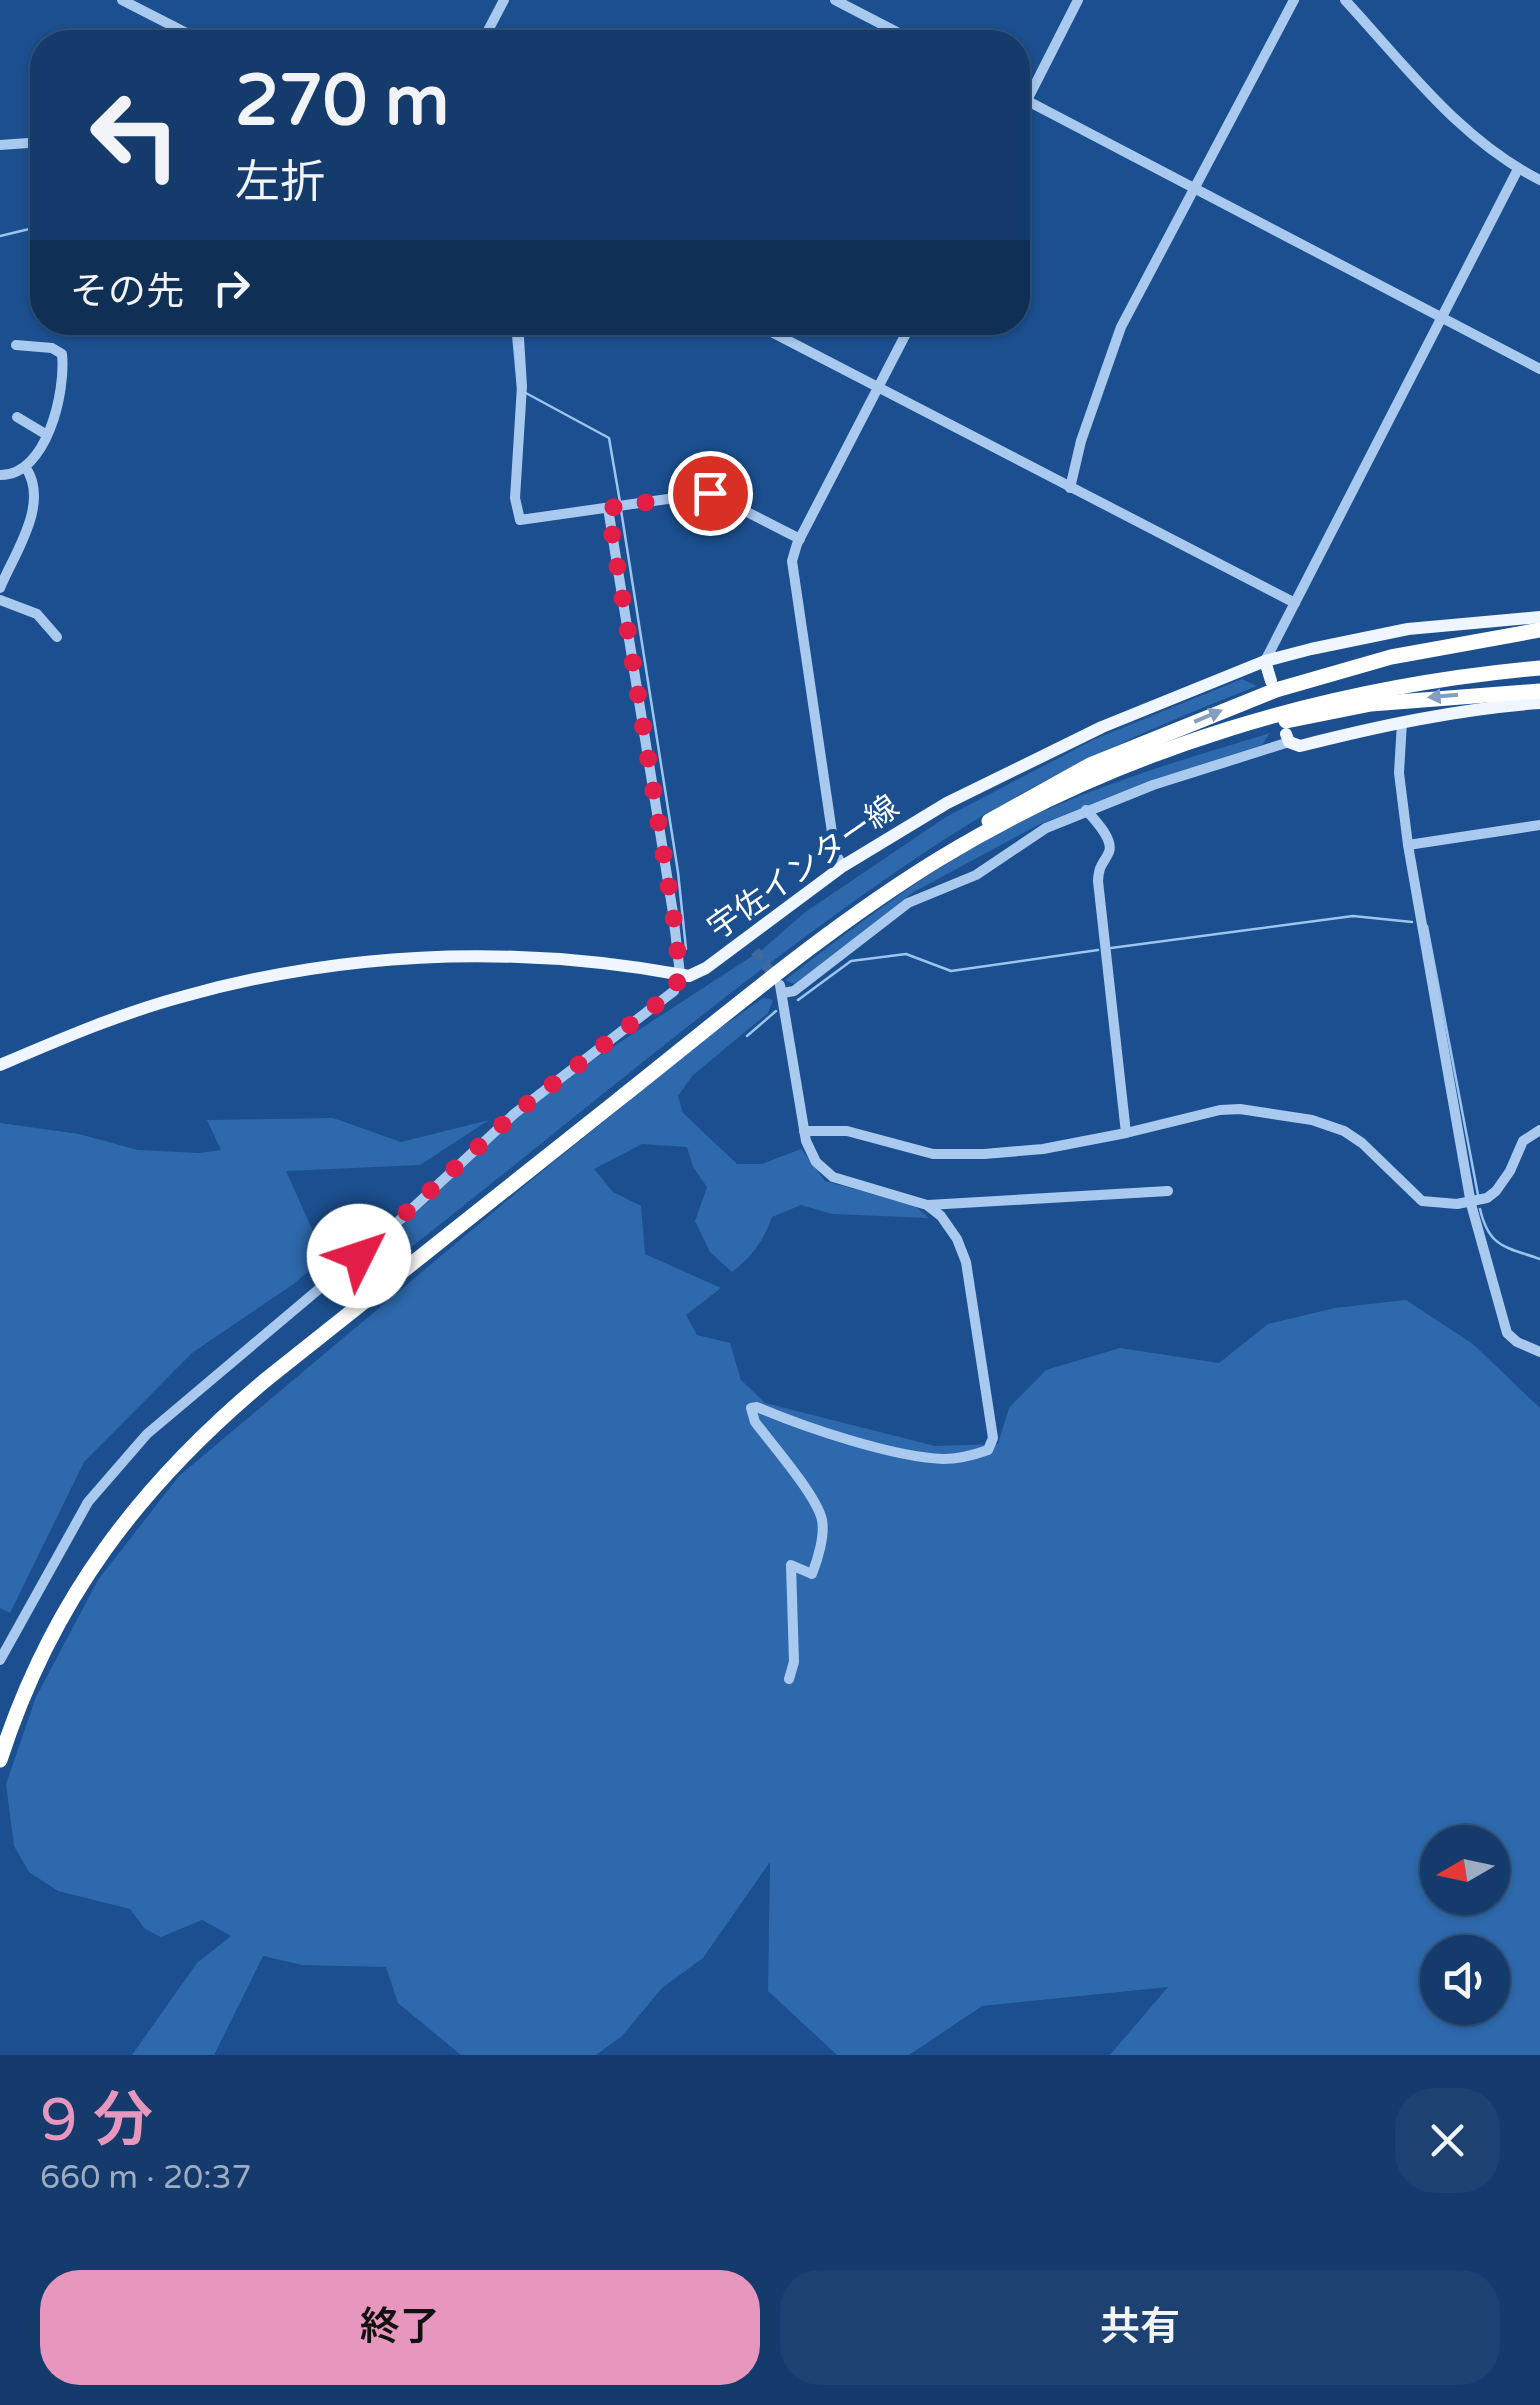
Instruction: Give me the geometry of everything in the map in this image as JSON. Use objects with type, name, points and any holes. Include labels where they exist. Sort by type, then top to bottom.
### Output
[{"type":"highway","points":[[880,898],[908,873],[1019,802],[1090,764],[1227,708],[1318,676],[1391,657],[1540,630]]},
{"type":"highway","points":[[0,1760],[45,1648],[88,1571],[144,1496],[192,1444],[268,1378],[816,942],[974,840],[1109,773],[1204,736],[1406,684],[1540,668]]},
{"type":"highway","points":[[1261,719],[1288,721],[1436,696],[1540,691]]},
{"type":"main road","name":"宇佐インター線","points":[[680,974],[689,976],[706,968],[843,866],[947,803],[1036,757],[1264,660],[1408,629],[1540,617]]},
{"type":"main road","points":[[1264,660],[1271,681]]},
{"type":"main road","points":[[1287,738],[1300,746],[1468,710],[1540,703]]},
{"type":"main road","points":[[0,1064],[102,1022],[183,996],[342,965],[444,955],[512,956],[680,974]]},
{"type":"street","points":[[122,0],[142,4],[184,30]]},
{"type":"street","points":[[488,30],[504,0]]},
{"type":"street","points":[[835,0],[893,30]]},
{"type":"street","points":[[1030,84],[1078,0]]},
{"type":"street","points":[[1070,488],[1081,441],[1121,327],[1294,0]]},
{"type":"street","points":[[1345,0],[1468,132],[1518,169],[1540,180]]},
{"type":"street","points":[[1030,102],[1540,369]]},
{"type":"street","points":[[0,145],[30,143]]},
{"type":"street","points":[[1264,660],[1518,169]]},
{"type":"street","points":[[519,335],[522,386],[516,515],[526,521],[710,493],[800,539]]},
{"type":"street","points":[[776,335],[1295,603]]},
{"type":"street","points":[[843,866],[836,854],[792,566],[800,539],[905,335]]},
{"type":"street","points":[[0,476],[26,468],[47,435],[54,419],[62,354],[52,348],[16,345]]},
{"type":"street","points":[[17,418],[47,435]]},
{"type":"street","points":[[0,588],[34,505],[26,468]]},
{"type":"street","points":[[0,1660],[88,1502],[147,1434],[389,1230],[514,1114],[674,991],[680,974],[608,508]]},
{"type":"street","points":[[0,600],[37,614],[57,638]]},
{"type":"street","points":[[1402,722],[1399,774],[1408,845],[1471,1204],[1507,1333],[1540,1352]]},
{"type":"street","points":[[1168,1191],[928,1206],[833,1177],[809,1151],[782,989],[794,991],[908,903],[976,875],[1046,828],[1287,738]]},
{"type":"street","points":[[1086,810],[1109,842],[1110,850],[1099,866],[1098,882],[1126,1133]]},
{"type":"street","points":[[1408,845],[1540,825]]},
{"type":"street","points":[[744,938],[755,951]]},
{"type":"street","points":[[804,1131],[848,1131],[914,1150],[954,1154],[1026,1151],[1126,1133],[1220,1110],[1312,1120],[1344,1131],[1362,1143],[1422,1201],[1471,1204],[1496,1191],[1523,1141],[1540,1130]]},
{"type":"street","points":[[789,1678],[794,1662],[792,1566],[812,1574],[822,1520],[809,1495],[755,1422],[751,1408],[916,1456],[944,1459],[977,1454],[988,1450],[993,1438],[966,1262],[949,1227],[928,1206]]},
{"type":"shaded area","points":[[1242,679],[1257,686],[1086,760],[1004,803],[925,852],[721,1001],[391,1263],[371,1263],[461,1158],[588,1063],[763,949],[804,913],[946,817],[1095,739]]},
{"type":"shaded area","points":[[1270,733],[1262,745],[1156,779],[1038,825],[912,893],[794,984],[785,980],[911,887],[1011,827],[1101,788]]},
{"type":"shaded area","points":[[763,998],[773,1000],[768,1013],[692,1076],[678,1096],[683,1113],[737,1164],[762,1164],[801,1149],[825,1181],[915,1206],[929,1218],[832,1214],[801,1205],[772,1217],[756,1248],[732,1272],[710,1252],[695,1221],[707,1187],[693,1167],[687,1147],[642,1144],[594,1169],[613,1192],[641,1206],[645,1254],[721,1288],[686,1315],[697,1335],[730,1343],[741,1380],[765,1403],[935,1446],[998,1444],[1009,1408],[1046,1370],[1120,1348],[1219,1363],[1268,1324],[1335,1308],[1406,1300],[1473,1344],[1540,1408],[1540,2055],[1110,2055],[1168,1987],[982,2006],[909,2055],[837,2055],[768,1991],[770,1862],[703,1958],[662,1988],[622,2036],[596,2055],[461,2055],[398,2003],[386,1967],[302,1965],[263,1956],[214,2055],[132,2055],[197,1963],[231,1936],[202,1920],[161,1937],[145,1929],[130,1909],[58,1891],[29,1872],[14,1846],[6,1784],[36,1697],[98,1580],[179,1476],[529,1182],[716,1031]]},
{"type":"shaded area","points":[[333,1118],[401,1142],[489,1120],[420,1165],[286,1171],[325,1258],[192,1353],[84,1462],[10,1613],[0,1608],[0,1123],[79,1134],[138,1150],[199,1153],[221,1150],[207,1120]]},
{"type":"waterway","points":[[0,236],[30,229]]},
{"type":"waterway","points":[[513,335],[518,388]]},
{"type":"waterway","points":[[524,392],[609,438],[620,502]]},
{"type":"waterway","points":[[621,510],[678,872],[686,949]]},
{"type":"waterway","points":[[1111,948],[1353,916],[1412,922]]},
{"type":"waterway","points":[[1427,926],[1478,1195]]},
{"type":"waterway","points":[[798,1000],[851,961],[906,954],[951,971],[1098,950]]},
{"type":"waterway","points":[[747,1036],[776,1011]]},
{"type":"waterway","points":[[1480,1209],[1494,1239],[1540,1259]]},
{"type":"tunnel","points":[[755,951],[777,980]]},
{"type":"route","points":[[359,1256],[514,1114],[674,991],[680,974],[673,913],[608,508],[710,493]]}]
